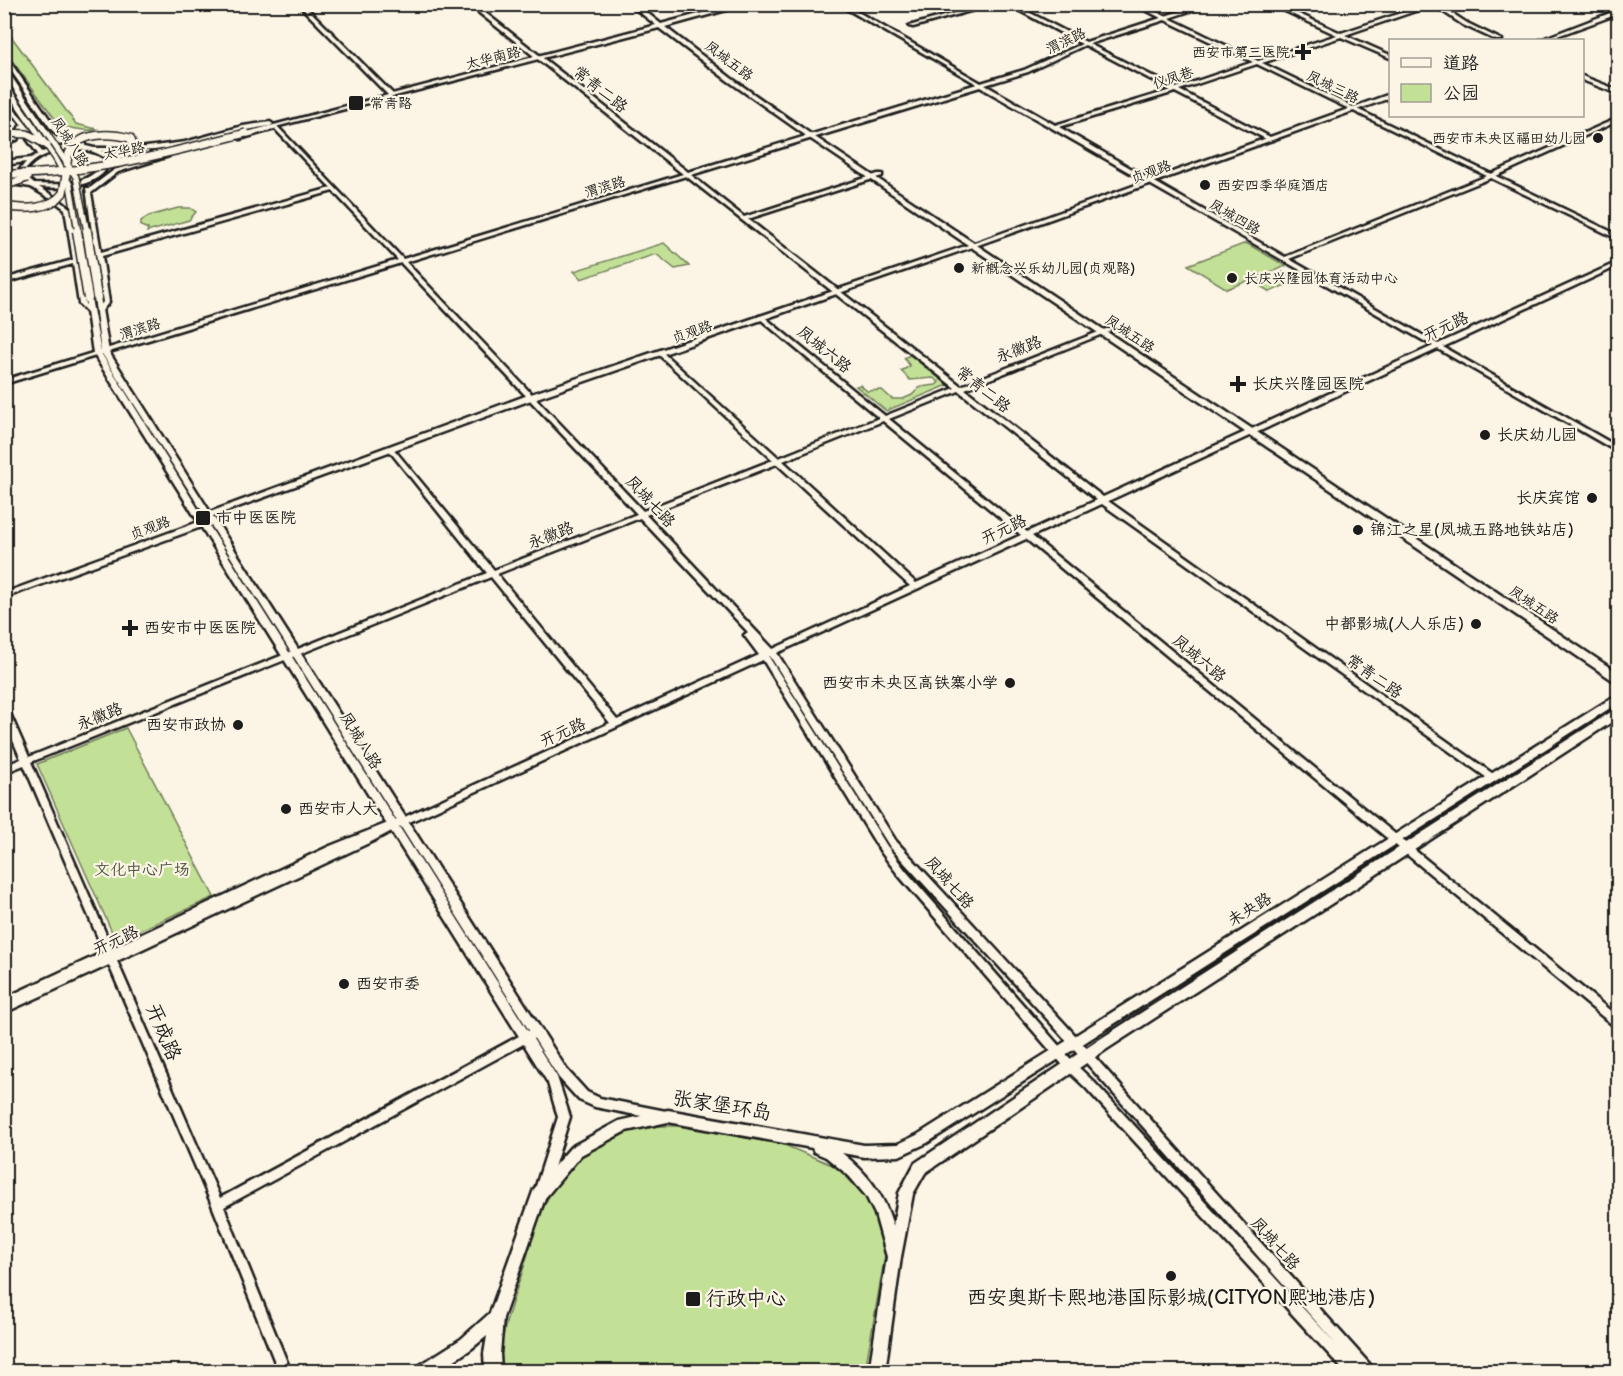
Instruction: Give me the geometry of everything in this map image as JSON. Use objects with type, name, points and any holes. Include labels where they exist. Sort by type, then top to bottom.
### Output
[{"type":"main road","name":"凤城五路","points":[[632,4],[664,24]]},
{"type":"main road","name":"凤城五路","points":[[643,4],[729,79],[877,176],[1618,678]]},
{"type":"main road","name":"太华南路","points":[[664,24],[732,4]]},
{"type":"main road","name":"太华南路","points":[[245,132],[745,4]]},
{"type":"main road","points":[[1433,5],[1460,24],[1491,39]]},
{"type":"main road","points":[[1433,5],[1497,39]]},
{"type":"main road","points":[[1546,39],[1618,14]]},
{"type":"main road","points":[[1556,39],[1618,14]]},
{"type":"main road","name":"凤城八路","points":[[4,59],[76,177],[81,193],[97,297],[95,311],[101,351],[396,824],[532,1035],[583,1096],[599,1103],[668,1116]]},
{"type":"main road","points":[[1584,78],[1618,91]]},
{"type":"main road","name":"凤城八路","points":[[4,84],[66,176],[73,198],[88,298],[95,311]]},
{"type":"main road","name":"贞观路","points":[[206,519],[392,450],[662,354],[978,246],[1389,98]]},
{"type":"main road","name":"贞观路","points":[[1153,183],[1270,139],[1355,111]]},
{"type":"main road","name":"太华路","points":[[4,172],[80,168],[139,158],[245,132]]},
{"type":"main road","name":"太华路","points":[[4,172],[92,169],[147,159],[245,132]]},
{"type":"main road","points":[[4,133],[27,134],[46,145]]},
{"type":"main road","points":[[67,163],[68,150],[85,139],[110,134],[122,135],[133,142],[134,147],[116,159],[80,168]]},
{"type":"main road","points":[[4,186],[31,177],[92,169]]},
{"type":"main road","points":[[4,206],[24,208],[55,200],[65,188],[66,176]]},
{"type":"main road","name":"凤城五路","points":[[1253,431],[1618,673]]},
{"type":"main road","name":"未央路","points":[[794,1138],[864,1151],[898,1150],[922,1139],[1060,1054],[1163,985],[1396,841],[1618,699]]},
{"type":"main road","name":"未央路","points":[[894,1257],[906,1193],[920,1168],[1071,1066],[1618,713]]},
{"type":"main road","name":"凤城八路","points":[[532,1035],[553,1081],[564,1116],[539,1194]]},
{"type":"main road","name":"张家堡环岛","points":[[493,1371],[492,1354],[496,1318],[539,1194],[576,1151],[624,1125],[668,1116],[794,1138],[831,1153],[854,1171],[871,1191],[882,1213],[894,1257],[877,1371]]},
{"type":"main road","points":[[422,1371],[466,1344],[496,1318]]},
{"type":"street","name":"常青二路","points":[[470,4],[1103,501],[1493,778]]},
{"type":"street","name":"凤城四路","points":[[840,4],[1618,449]]},
{"type":"street","name":"凤城四路","points":[[846,4],[980,83]]},
{"type":"street","points":[[911,27],[993,4]]},
{"type":"street","points":[[1009,4],[1270,139]]},
{"type":"street","name":"凤城三路","points":[[1136,4],[1618,237]]},
{"type":"street","name":"渭滨路","points":[[4,381],[1044,65],[1085,42],[1200,4]]},
{"type":"street","name":"渭滨路","points":[[1163,17],[1209,4]]},
{"type":"street","points":[[1272,4],[1389,57]]},
{"type":"street","points":[[305,5],[393,94]]},
{"type":"street","name":"仪凤巷","points":[[1057,127],[1433,5]]},
{"type":"street","points":[[4,54],[8,69],[59,134],[101,152],[107,156],[108,162],[106,168],[89,179],[62,186],[35,186],[4,181]]},
{"type":"street","points":[[4,98],[22,121],[41,155]]},
{"type":"street","points":[[14,112],[20,113],[38,107]]},
{"type":"street","points":[[1285,259],[1491,176],[1618,119]]},
{"type":"street","points":[[4,144],[15,139],[22,131],[22,121]]},
{"type":"street","points":[[108,162],[243,128],[274,125]]},
{"type":"street","points":[[274,125],[402,260],[530,401]]},
{"type":"street","points":[[89,192],[116,171],[126,167],[274,125]]},
{"type":"street","points":[[4,172],[8,165],[5,163],[32,159],[68,148],[139,150],[188,143]]},
{"type":"street","points":[[32,159],[21,172],[22,177],[59,199],[68,209],[69,215],[86,212],[91,214]]},
{"type":"street","points":[[743,219],[877,176]]},
{"type":"street","name":"凤城八路","points":[[69,215],[82,304],[95,311],[106,302],[91,214],[89,179]]},
{"type":"street","points":[[4,281],[335,189]]},
{"type":"street","name":"开元路","points":[[4,1009],[111,956],[396,824],[769,656],[1618,264]]},
{"type":"street","name":"凤城六路","points":[[763,319],[1618,1023]]},
{"type":"street","name":"永徽路","points":[[4,770],[1105,331]]},
{"type":"street","points":[[662,354],[916,587]]},
{"type":"street","name":"凤城七路","points":[[530,401],[769,656],[893,844],[1087,1056],[1369,1371]]},
{"type":"street","points":[[392,450],[616,725]]},
{"type":"street","name":"贞观路","points":[[4,590],[206,519]]},
{"type":"street","name":"贞观路","points":[[4,596],[206,519]]},
{"type":"street","name":"凤城七路","points":[[769,656],[884,849],[1060,1054],[1354,1371]]},
{"type":"street","name":"开成路","points":[[4,709],[218,1205],[285,1371]]},
{"type":"street","name":"开元路","points":[[4,1002],[111,956]]},
{"type":"street","points":[[218,1205],[532,1035]]},
{"type":"green space","points":[[5,28],[76,124],[97,129],[61,127],[5,51]]},
{"type":"green space","points":[[178,208],[190,208],[196,212],[189,220],[147,232],[148,229],[141,226],[141,221],[149,216]]},
{"type":"green space","points":[[664,243],[689,266],[675,269],[656,254],[581,279],[574,271]]},
{"type":"green space","name":"长庆兴隆园体育活动中心","points":[[1246,243],[1286,266],[1227,289],[1188,265]]},
{"type":"green space","points":[[1283,272],[1297,280],[1270,292],[1255,283]]},
{"type":"green space","points":[[910,355],[948,385],[886,411],[856,386],[860,385],[867,391],[882,390],[892,399],[903,399],[912,395],[920,387],[936,385],[939,382],[933,378],[910,380],[901,371],[910,366],[904,358]]},
{"type":"green space","name":"文化中心广场","points":[[126,728],[214,897],[116,941],[37,764]]},
{"type":"green space","points":[[658,1126],[677,1126],[782,1144],[837,1167],[871,1203],[881,1230],[885,1255],[865,1371],[500,1372],[501,1346],[510,1309],[538,1220],[561,1177],[583,1154],[597,1145],[626,1132]]},
{"type":"place","name":"西安市第三医院","points":[[1303,52]]},
{"type":"place","name":"常青路","points":[[356,103]]},
{"type":"place","name":"西安市未央区福田幼儿园","points":[[1598,138]]},
{"type":"place","name":"西安四季华庭酒店","points":[[1205,185]]},
{"type":"place","name":"新概念兴乐幼儿园(贞观路)","points":[[959,268]]},
{"type":"place","name":"长庆兴隆园体育活动中心","points":[[1232,278]]},
{"type":"place","name":"长庆兴隆园医院","points":[[1238,384]]},
{"type":"place","name":"长庆幼儿园","points":[[1485,435]]},
{"type":"place","name":"长庆宾馆","points":[[1592,498]]},
{"type":"place","name":"市中医医院","points":[[203,518]]},
{"type":"place","name":"锦江之星(凤城五路地铁站店)","points":[[1358,530]]},
{"type":"place","name":"中都影城(人人乐店)","points":[[1476,624]]},
{"type":"place","name":"西安市中医医院","points":[[130,628]]},
{"type":"place","name":"西安市未央区高铁寨小学","points":[[1010,683]]},
{"type":"place","name":"西安市政协","points":[[238,725]]},
{"type":"place","name":"西安市人大","points":[[286,809]]},
{"type":"place","name":"西安市委","points":[[344,984]]},
{"type":"place","name":"西安奥斯卡熙地港国际影城(CITYON熙地港店)","points":[[1171,1276]]},
{"type":"place","name":"行政中心","points":[[693,1299]]}]
